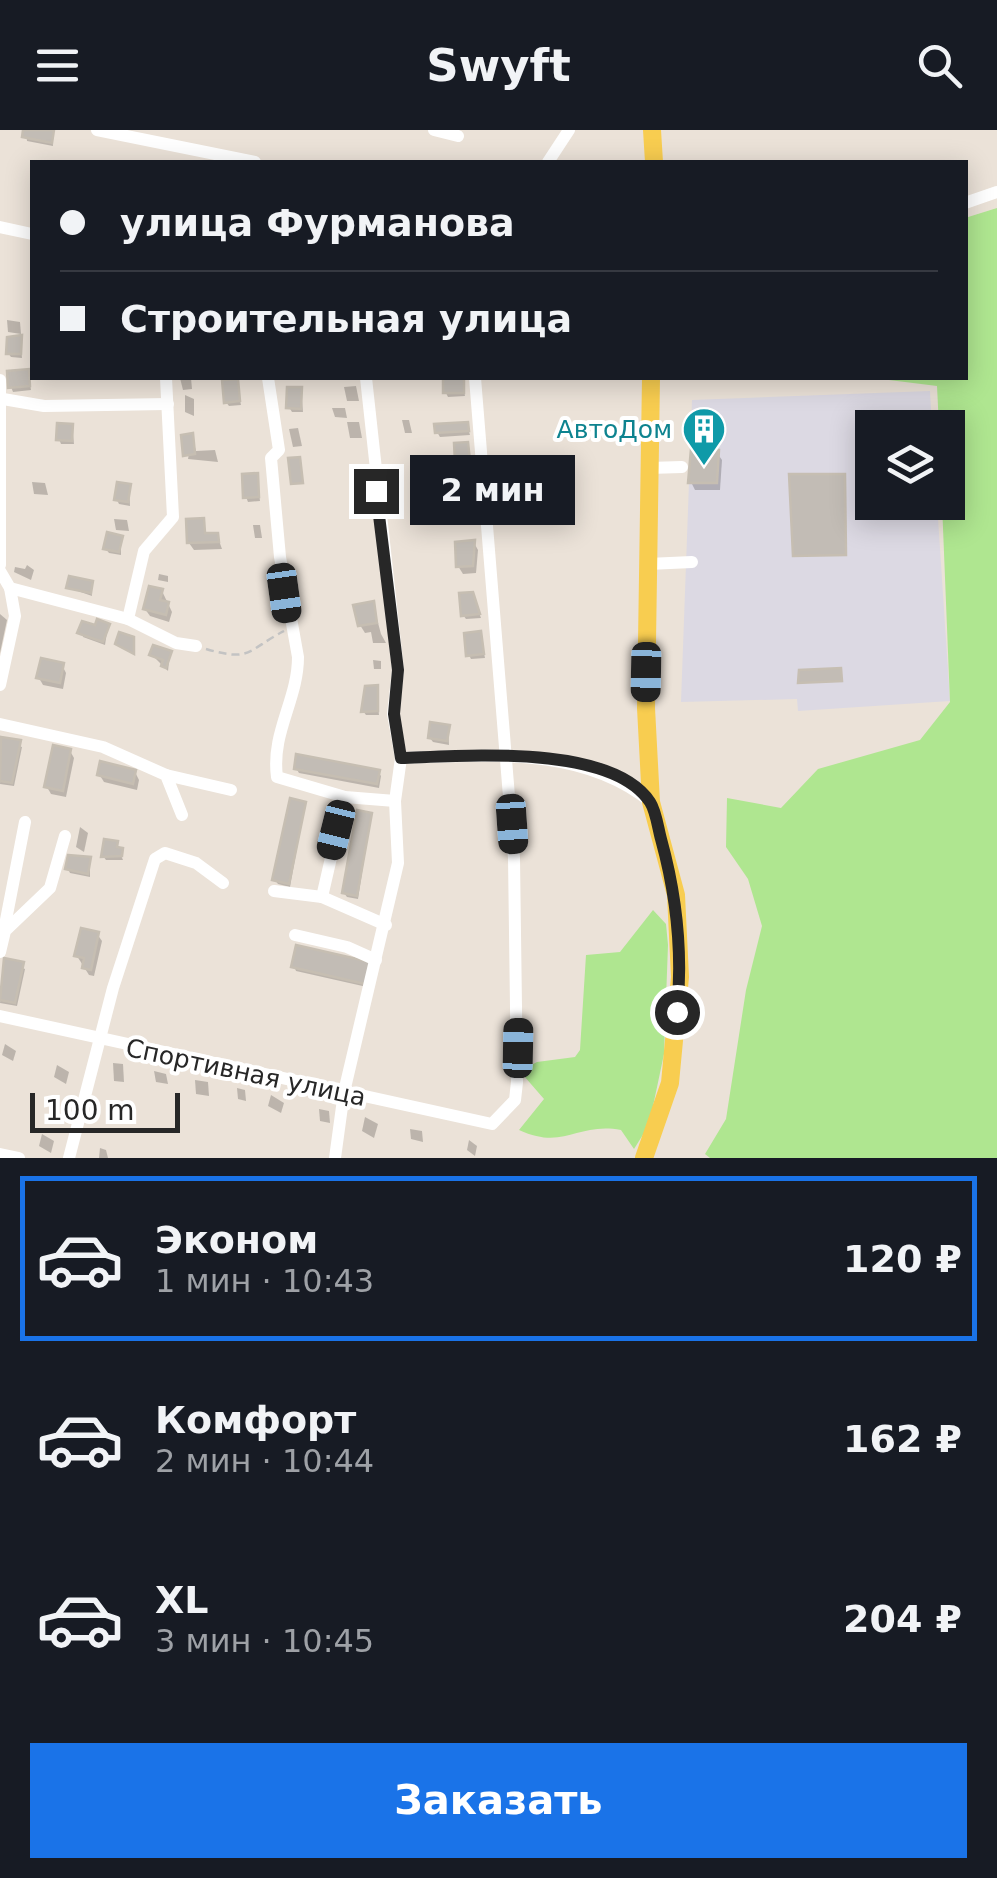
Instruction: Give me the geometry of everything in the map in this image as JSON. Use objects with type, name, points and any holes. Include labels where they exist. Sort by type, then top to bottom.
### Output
[{"type":"main road","points":[[652,130],[654,160]]},
{"type":"main road","points":[[644,1158],[670,1084],[680,977],[676,895],[651,802],[646,708],[651,380]]},
{"type":"street","points":[[97,130],[245,160]]},
{"type":"street","points":[[434,130],[458,136]]},
{"type":"street","points":[[549,160],[569,130]]},
{"type":"street","points":[[968,202],[997,192]]},
{"type":"street","points":[[0,227],[30,234]]},
{"type":"street","points":[[0,380],[0,568],[10,588],[15,616],[0,685]]},
{"type":"street","points":[[128,620],[144,551],[173,517],[166,380]]},
{"type":"street","points":[[268,380],[279,450],[271,458],[273,496],[290,628],[298,658],[298,680],[284,709],[274,751],[277,777],[345,796],[395,801]]},
{"type":"street","points":[[335,1158],[344,1092],[398,864],[395,801],[401,758],[394,714],[398,670],[366,380]]},
{"type":"street","points":[[476,380],[507,755]]},
{"type":"street","points":[[2,399],[44,406],[168,404]]},
{"type":"street","points":[[650,468],[682,468]]},
{"type":"street","points":[[648,564],[692,562]]},
{"type":"street","points":[[10,588],[128,620],[176,643],[196,646]]},
{"type":"street","points":[[0,724],[103,747],[166,775],[231,790]]},
{"type":"street","points":[[401,758],[507,755],[590,767],[622,779],[651,802]]},
{"type":"street","name":"Спортивная улица","points":[[0,1016],[98,1041],[492,1124],[515,1100],[517,1082],[519,980],[507,755]]},
{"type":"street","points":[[166,775],[182,815]]},
{"type":"street","points":[[322,897],[345,796]]},
{"type":"street","points":[[0,952],[24,822]]},
{"type":"street","points":[[3,930],[50,888],[65,836]]},
{"type":"street","points":[[70,1158],[98,1041],[155,860],[165,853],[196,863],[223,883]]},
{"type":"street","points":[[274,891],[322,897],[386,925]]},
{"type":"street","points":[[294,935],[347,947],[376,960]]},
{"type":"street","points":[[0,1154],[19,1158]]},
{"type":"path","points":[[196,646],[236,658],[247,656],[290,628]]},
{"type":"shaded area","points":[[930,391],[931,410],[855,410],[855,520],[938,520],[950,701],[798,711],[797,699],[681,702],[692,400]]},
{"type":"green space","points":[[997,208],[997,1158],[710,1158],[705,1154],[726,1119],[746,990],[762,926],[748,879],[726,847],[727,798],[781,808],[818,769],[920,740],[950,702],[943,520],[965,520],[965,410],[938,410],[937,386],[889,380],[968,380],[968,217]]},
{"type":"green space","points":[[653,910],[666,924],[668,945],[664,1054],[649,1125],[634,1149],[621,1130],[593,1130],[548,1138],[519,1130],[544,1099],[524,1076],[526,1068],[537,1062],[575,1057],[580,1050],[586,955],[620,952]]},
{"type":"building","points":[[23,130],[54,130],[52,143],[22,137]]},
{"type":"building","points":[[22,335],[21,354],[6,354],[7,337]]},
{"type":"building","points":[[29,369],[30,386],[8,388],[7,371]]},
{"type":"building","points":[[222,380],[238,380],[240,401],[224,403]]},
{"type":"building","points":[[443,380],[464,380],[464,393],[443,393]]},
{"type":"building","points":[[287,387],[302,387],[301,409],[286,408]]},
{"type":"building","points":[[468,422],[469,431],[435,433],[434,424]]},
{"type":"building","points":[[57,423],[73,424],[72,441],[56,440]]},
{"type":"building","points":[[193,433],[195,454],[183,456],[181,435]]},
{"type":"building","points":[[468,442],[470,461],[455,462],[454,443]]},
{"type":"building","name":"АвтоДом","points":[[691,449],[719,450],[717,483],[688,483]]},
{"type":"building","points":[[300,457],[303,483],[291,484],[288,458]]},
{"type":"building","points":[[258,473],[259,497],[243,498],[242,474]]},
{"type":"building","points":[[789,474],[845,474],[846,555],[793,556]]},
{"type":"building","points":[[117,482],[131,484],[128,502],[114,500]]},
{"type":"building","points":[[204,518],[205,533],[218,533],[219,542],[187,543],[186,519]]},
{"type":"building","points":[[107,532],[123,536],[119,552],[103,549]]},
{"type":"building","points":[[475,540],[473,566],[456,567],[455,542]]},
{"type":"building","points":[[69,576],[93,581],[91,593],[66,588]]},
{"type":"building","points":[[149,586],[163,589],[160,600],[169,602],[166,615],[143,609]]},
{"type":"building","points":[[473,592],[480,614],[461,616],[459,593]]},
{"type":"building","points":[[374,601],[377,623],[358,626],[353,605]]},
{"type":"building","points":[[97,619],[110,624],[103,642],[77,633],[82,621],[95,625]]},
{"type":"building","points":[[481,631],[484,654],[466,656],[464,633]]},
{"type":"building","points":[[119,632],[134,637],[134,654],[115,644]]},
{"type":"building","points":[[153,645],[172,651],[166,668],[161,666],[163,660],[149,655]]},
{"type":"building","points":[[41,658],[64,663],[60,683],[36,678]]},
{"type":"building","points":[[841,668],[842,681],[798,683],[799,670]]},
{"type":"building","points":[[378,685],[378,711],[361,712],[365,686]]},
{"type":"building","points":[[430,722],[450,725],[447,741],[428,738]]},
{"type":"building","points":[[1,737],[21,740],[12,783],[0,781]]},
{"type":"building","points":[[53,745],[71,749],[63,791],[44,787]]},
{"type":"building","points":[[296,754],[380,770],[377,784],[294,769]]},
{"type":"building","points":[[100,761],[136,770],[133,784],[97,775]]},
{"type":"building","points":[[290,798],[306,802],[289,884],[272,880]]},
{"type":"building","points":[[357,810],[372,813],[357,896],[342,893]]},
{"type":"building","points":[[104,839],[118,841],[117,847],[123,848],[122,856],[101,857]]},
{"type":"building","points":[[68,855],[91,857],[88,874],[65,869]]},
{"type":"building","points":[[81,928],[99,932],[91,970],[82,968],[84,958],[74,956]]},
{"type":"building","points":[[296,945],[370,962],[365,984],[291,967]]},
{"type":"building","points":[[4,958],[24,962],[15,1003],[0,1000]]},
{"type":"place","name":"АвтоДом","points":[[704,467]]},
{"type":"route","points":[[376,491],[398,670],[394,714],[401,758],[507,755],[590,767],[622,779],[651,802],[676,895],[680,977],[677,1012]]}]
